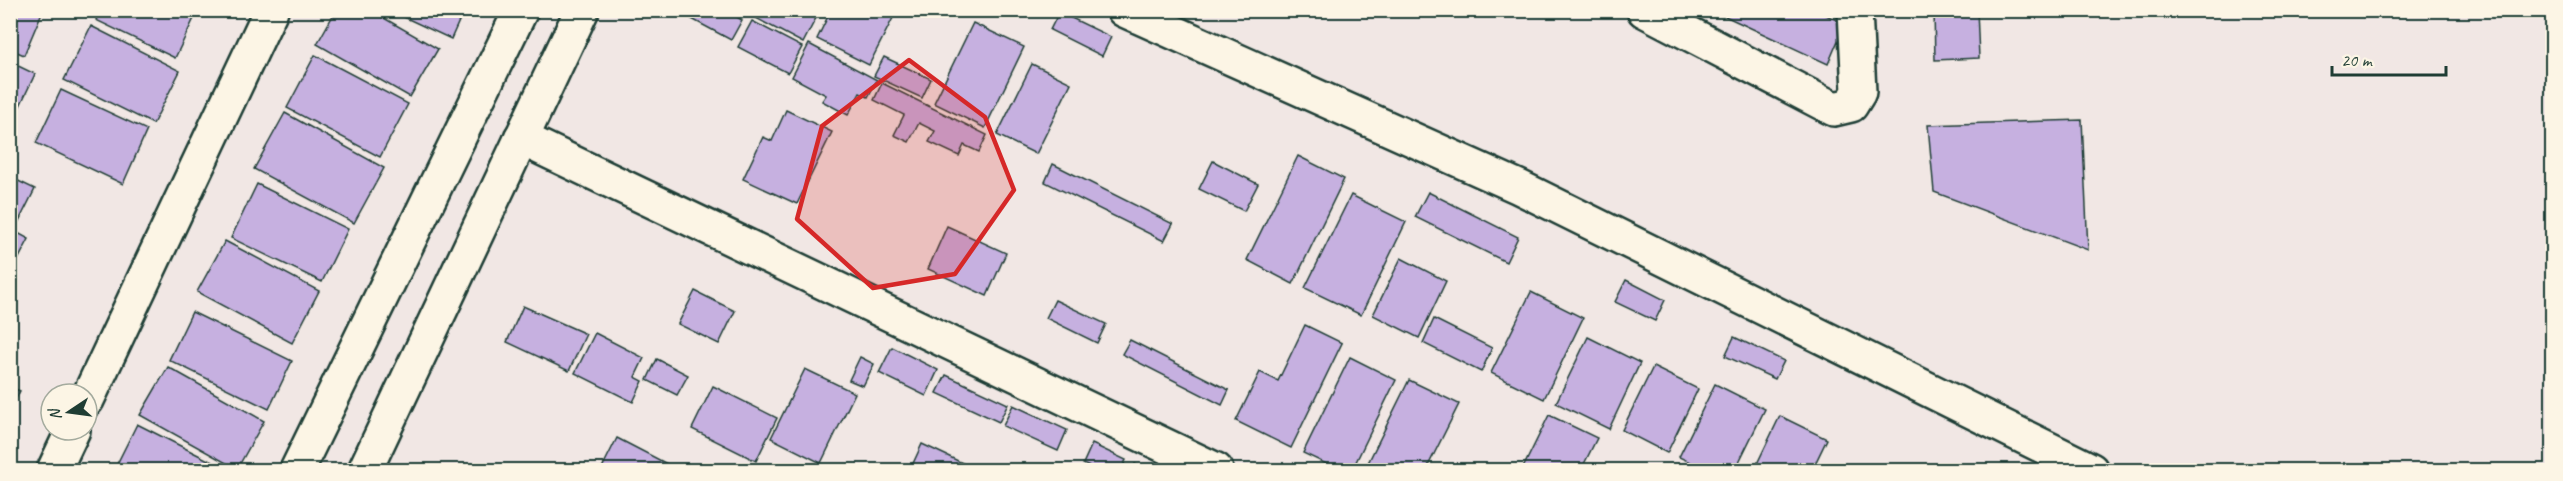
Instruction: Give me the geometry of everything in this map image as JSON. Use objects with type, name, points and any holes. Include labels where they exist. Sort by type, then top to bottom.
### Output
[{"type":"street","points":[[95,382],[271,10]]},
{"type":"street","points":[[297,471],[521,10]]},
{"type":"street","points":[[373,468],[521,138],[582,10]]},
{"type":"street","points":[[1124,10],[1519,187],[2091,471]]},
{"type":"street","points":[[1644,10],[1834,109],[1851,105],[1859,92],[1855,10]]},
{"type":"street","points":[[521,138],[1216,471]]},
{"type":"street","points":[[54,471],[67,442]]},
{"type":"highlighted area","points":[[909,60],[985,117],[1014,190],[955,274],[873,288],[797,219],[822,126]]},
{"type":"building","points":[[10,10],[43,10],[24,55],[10,49]]},
{"type":"building","points":[[100,10],[198,10],[175,58],[96,20]]},
{"type":"building","points":[[336,10],[370,10],[438,49],[410,97],[317,44]]},
{"type":"building","points":[[389,10],[464,10],[451,39]]},
{"type":"building","points":[[675,10],[725,10],[742,20],[731,40]]},
{"type":"building","points":[[757,10],[806,10],[817,16],[803,43],[754,17]]},
{"type":"building","points":[[831,10],[897,10],[869,65],[817,39]]},
{"type":"building","points":[[1712,10],[1816,10],[1845,24],[1828,64]]},
{"type":"building","points":[[1934,10],[1977,10],[1979,58],[1935,60]]},
{"type":"building","points":[[1059,12],[1111,37],[1102,56],[1050,30]]},
{"type":"building","points":[[752,21],[802,47],[788,73],[738,47]]},
{"type":"building","points":[[973,23],[1024,47],[985,128],[934,103]]},
{"type":"building","points":[[91,26],[180,71],[153,124],[64,80]]},
{"type":"building","points":[[809,44],[877,80],[868,97],[860,93],[848,115],[822,101],[826,95],[792,77]]},
{"type":"building","points":[[315,55],[408,104],[380,157],[287,108]]},
{"type":"building","points":[[884,57],[931,79],[922,98],[874,76]]},
{"type":"building","points":[[10,62],[35,74],[10,127]]},
{"type":"building","points":[[1032,64],[1071,83],[1036,154],[997,135]]},
{"type":"building","points":[[882,83],[987,135],[979,152],[964,145],[959,156],[929,142],[935,131],[919,123],[909,142],[894,135],[904,115],[874,100]]},
{"type":"building","points":[[61,90],[147,130],[123,184],[36,143]]},
{"type":"building","points":[[786,110],[832,132],[797,204],[743,179],[763,137],[772,141]]},
{"type":"building","points":[[285,113],[384,168],[354,223],[254,169]]},
{"type":"building","points":[[2082,120],[2088,250],[1934,192],[1928,125]]},
{"type":"building","points":[[1298,156],[1344,179],[1293,284],[1247,260]]},
{"type":"building","points":[[1213,161],[1258,184],[1244,211],[1199,189]]},
{"type":"building","points":[[1053,164],[1173,224],[1164,241],[1045,182]]},
{"type":"building","points":[[10,177],[35,189],[14,231],[29,239],[10,275]]},
{"type":"building","points":[[257,184],[348,229],[322,282],[231,238]]},
{"type":"building","points":[[1428,192],[1518,237],[1506,262],[1415,217]]},
{"type":"building","points":[[1351,195],[1406,222],[1361,315],[1305,288]]},
{"type":"building","points":[[947,226],[1006,253],[987,296],[928,269]]},
{"type":"building","points":[[225,241],[319,291],[292,343],[197,292]]},
{"type":"building","points":[[1401,258],[1446,281],[1419,338],[1373,315]]},
{"type":"building","points":[[1626,280],[1665,300],[1655,321],[1615,302]]},
{"type":"building","points":[[695,291],[735,311],[719,344],[678,324]]},
{"type":"building","points":[[1531,292],[1583,318],[1544,399],[1491,373]]},
{"type":"building","points":[[1055,300],[1106,324],[1097,343],[1046,318]]},
{"type":"building","points":[[523,306],[586,334],[569,371],[507,342]]},
{"type":"building","points":[[192,312],[292,361],[269,409],[169,360]]},
{"type":"building","points":[[1434,319],[1492,348],[1481,372],[1423,343]]},
{"type":"building","points":[[1305,325],[1342,343],[1291,448],[1236,421],[1260,372],[1278,381]]},
{"type":"building","points":[[595,333],[644,358],[635,377],[643,381],[633,402],[575,373]]},
{"type":"building","points":[[1588,337],[1640,363],[1609,429],[1556,403]]},
{"type":"building","points":[[1734,337],[1784,361],[1775,379],[1725,356]]},
{"type":"building","points":[[1130,340],[1229,390],[1222,405],[1122,354]]},
{"type":"building","points":[[892,347],[938,370],[926,396],[879,373]]},
{"type":"building","points":[[860,357],[874,364],[863,386],[849,380]]},
{"type":"building","points":[[1350,357],[1396,380],[1352,470],[1339,470],[1303,453]]},
{"type":"building","points":[[657,359],[688,375],[677,395],[647,380]]},
{"type":"building","points":[[168,367],[264,421],[237,469],[140,415]]},
{"type":"building","points":[[1653,367],[1698,389],[1667,453],[1622,430]]},
{"type":"building","points":[[805,369],[855,393],[821,463],[771,438]]},
{"type":"building","points":[[946,375],[1008,404],[999,422],[937,393]]},
{"type":"building","points":[[1409,380],[1459,404],[1426,470],[1383,470],[1368,463]]},
{"type":"building","points":[[1715,384],[1765,409],[1735,470],[1707,470],[1679,457]]},
{"type":"building","points":[[713,386],[777,418],[756,461],[692,429]]},
{"type":"building","points":[[10,387],[20,391],[10,410]]},
{"type":"building","points":[[1013,405],[1067,430],[1058,451],[1003,426]]},
{"type":"building","points":[[1549,415],[1597,438],[1581,470],[1522,470]]},
{"type":"building","points":[[1780,416],[1827,439],[1812,470],[1754,470]]},
{"type":"building","points":[[137,424],[228,470],[114,470]]},
{"type":"building","points":[[617,438],[673,467],[671,470],[601,470]]},
{"type":"building","points":[[922,444],[973,468],[971,470],[910,470]]},
{"type":"building","points":[[1092,444],[1126,460],[1121,470],[1096,470],[1083,464]]},
{"type":"building","points":[[1135,464],[1147,470],[1132,470]]}]
